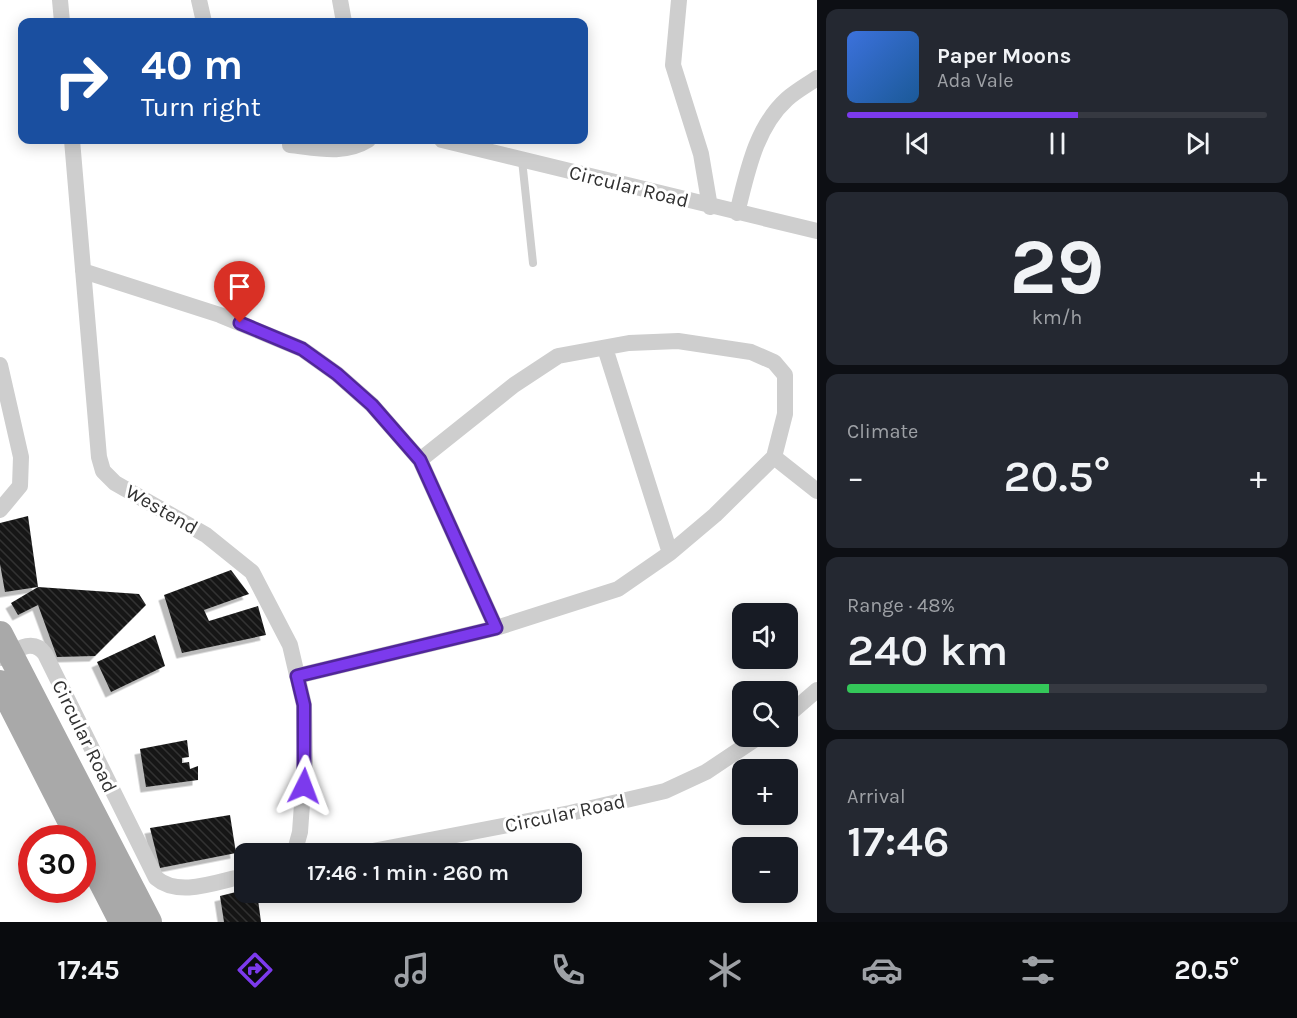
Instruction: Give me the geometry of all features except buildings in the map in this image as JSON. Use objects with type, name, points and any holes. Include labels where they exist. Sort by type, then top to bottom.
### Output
[{"type":"main road","points":[[3,649],[149,922]]},
{"type":"main road","points":[[0,683],[73,825]]},
{"type":"main road","points":[[96,871],[122,922]]},
{"type":"street","points":[[60,0],[62,18]]},
{"type":"street","points":[[199,0],[203,18]]},
{"type":"street","points":[[340,0],[343,18]]},
{"type":"street","points":[[678,0],[673,65],[701,154],[710,207]]},
{"type":"street","points":[[737,213],[752,154],[771,118],[786,100],[817,78]]},
{"type":"street","name":"Westend","points":[[72,144],[99,457],[103,471],[115,483],[206,535],[252,572],[290,645],[304,705],[305,762],[300,832],[297,843]]},
{"type":"street","points":[[290,145],[341,150],[355,148],[362,144]]},
{"type":"street","name":"Circular Road","points":[[459,144],[710,207],[817,231]]},
{"type":"street","points":[[83,271],[220,315],[302,349],[337,374],[372,405],[420,460],[496,628]]},
{"type":"street","points":[[297,676],[496,628],[618,589],[670,553],[715,515],[774,457],[785,414],[786,384],[783,370],[774,362],[751,352],[678,341],[629,343],[558,356],[546,362],[420,460]]},
{"type":"street","points":[[605,348],[670,553]]},
{"type":"street","points":[[0,365],[21,457],[20,486],[0,510]]},
{"type":"street","points":[[774,457],[817,491]]},
{"type":"street","name":"Circular Road","points":[[3,649],[29,645],[41,649],[45,654],[156,878],[162,883],[178,888],[234,878]]},
{"type":"street","points":[[798,706],[817,690]]},
{"type":"street","name":"Circular Road","points":[[414,843],[570,813],[665,791],[706,772],[744,747]]},
{"type":"lane","points":[[522,159],[533,263]]},
{"type":"route","points":[[240,323],[302,349],[337,374],[372,405],[420,460],[496,628],[297,676],[304,705],[304,786]]}]
